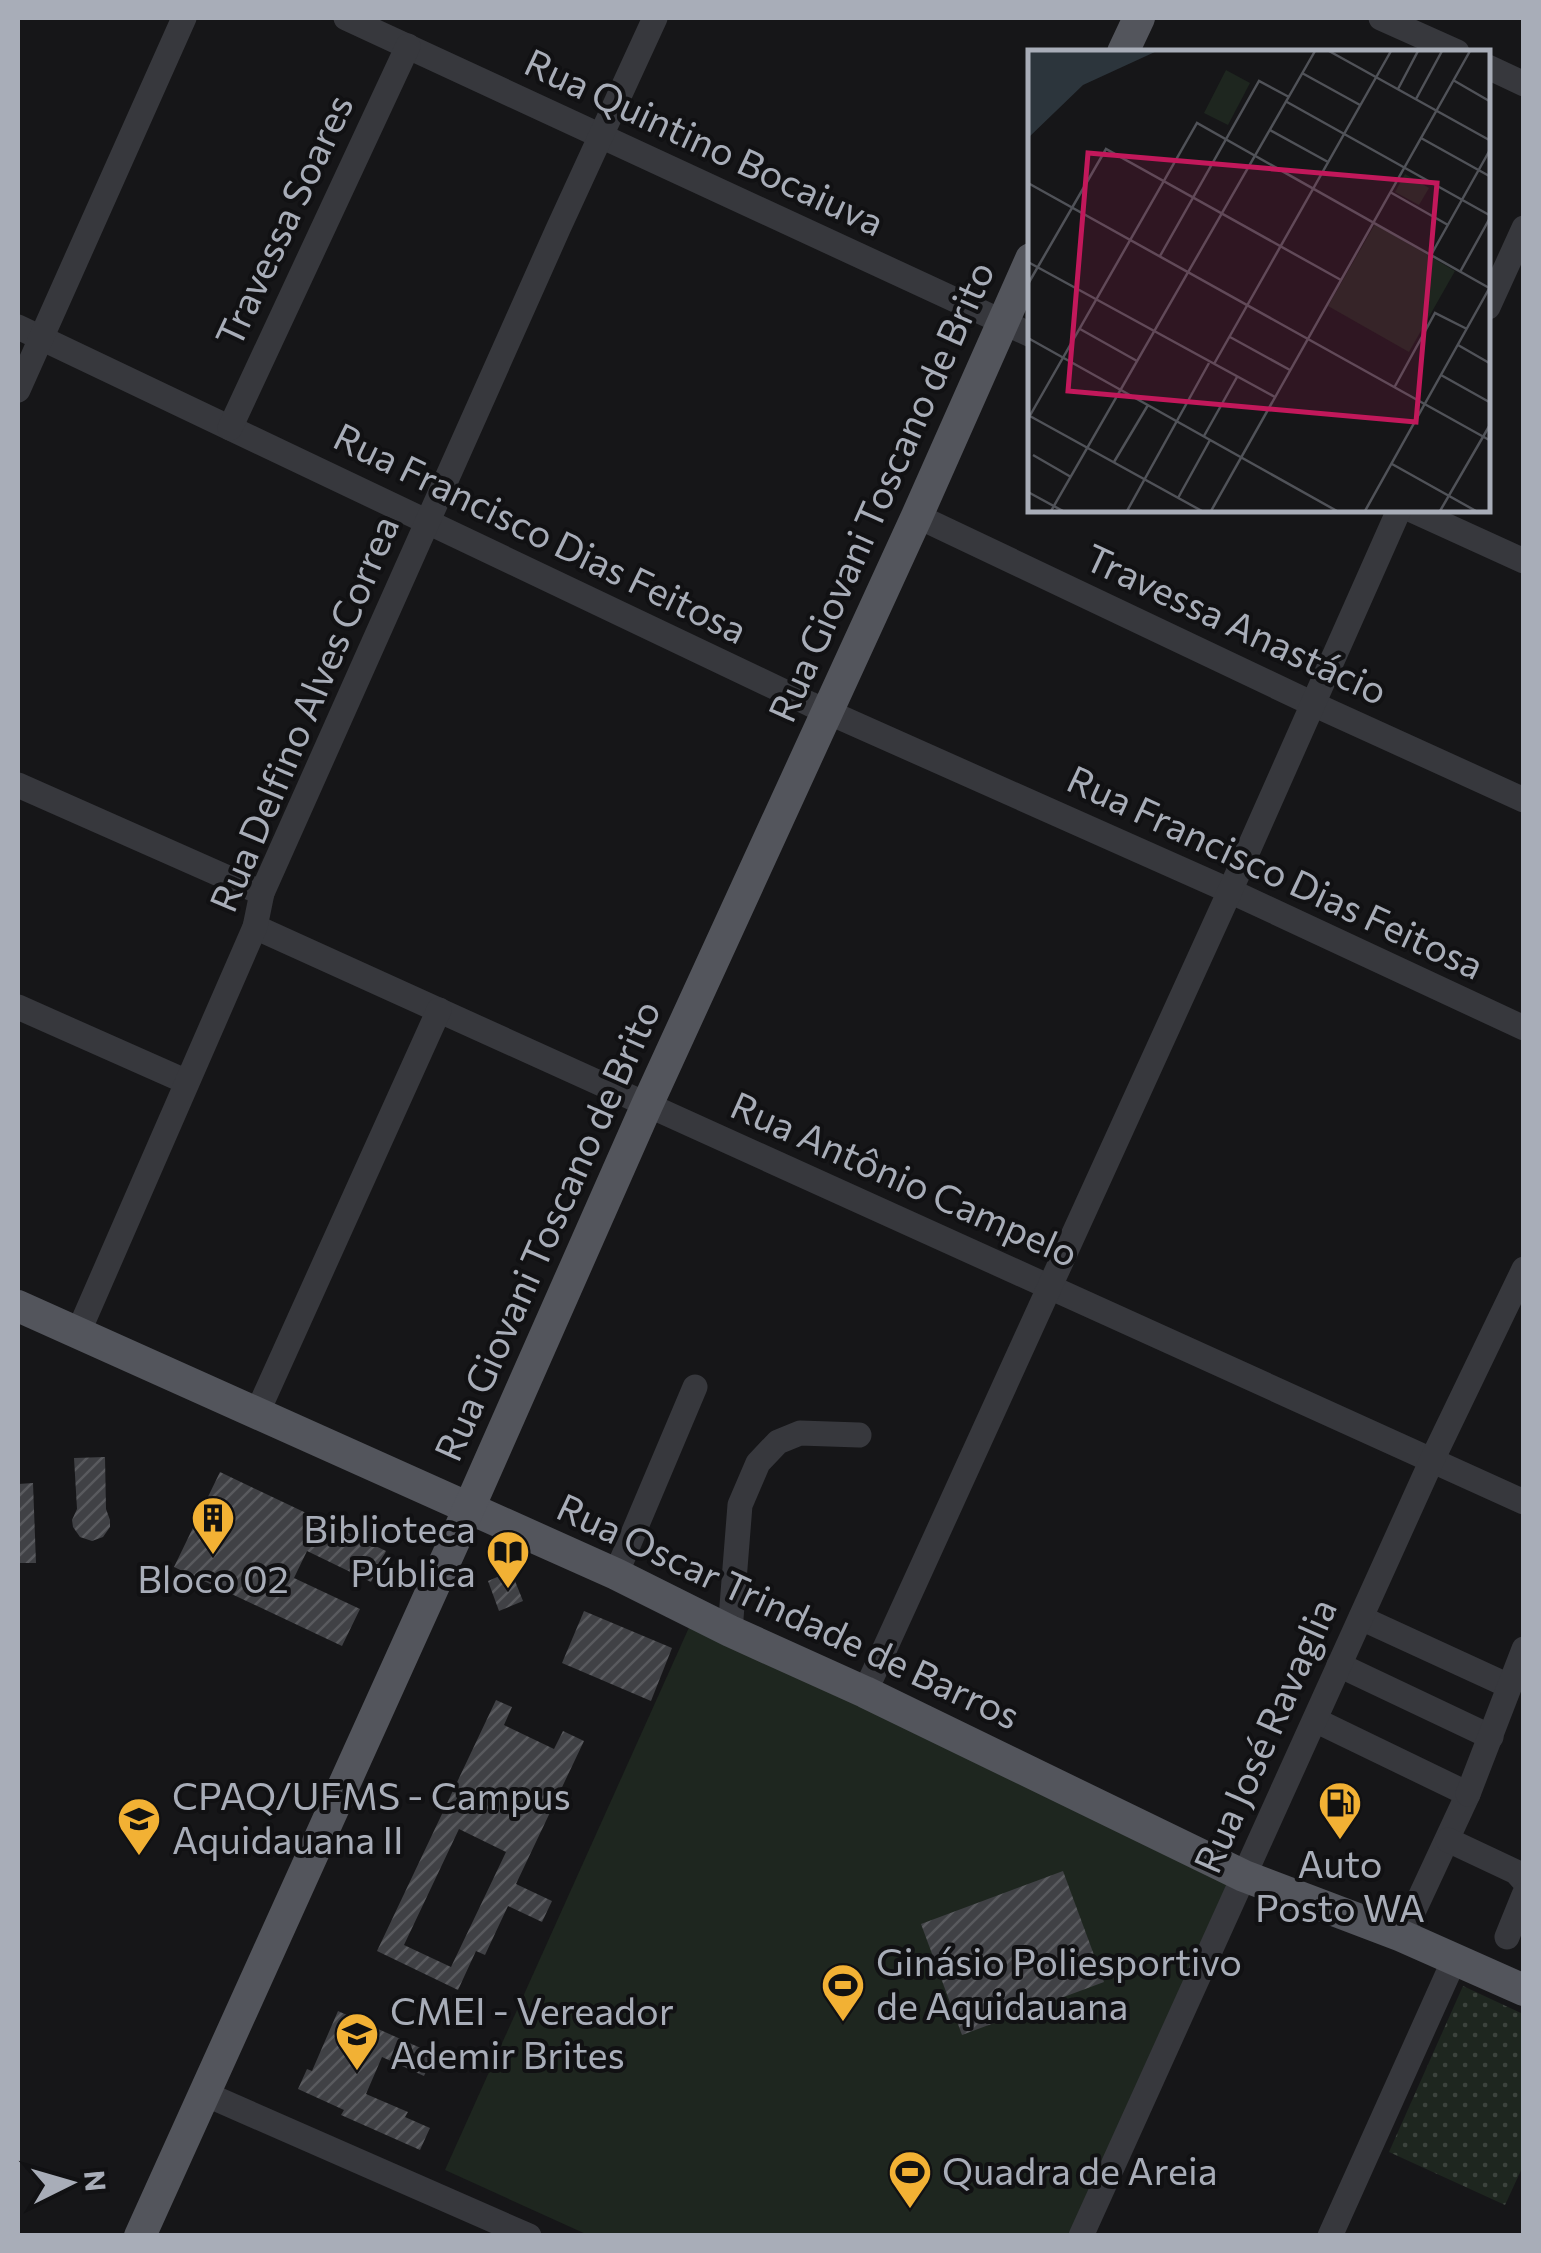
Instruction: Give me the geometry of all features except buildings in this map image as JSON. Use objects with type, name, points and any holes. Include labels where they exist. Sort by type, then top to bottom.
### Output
[{"type":"main road","points":[[1124,50],[1139,18]]},
{"type":"main road","name":"Rua Giovani Toscano de Brito","points":[[140,2236],[647,1105],[917,516],[1017,329],[1028,274]]},
{"type":"main road","name":"Rua Oscar Trindade de Barros","points":[[18,1306],[616,1574],[1244,1876],[1402,1936],[1524,1990]]},
{"type":"street","points":[[18,390],[29,332],[184,18]]},
{"type":"street","name":"Rua Quintino Bocaiuva","points":[[346,18],[1017,329]]},
{"type":"street","name":"Rua Delfino Alves Correa","points":[[78,1333],[254,927],[262,893],[655,18]]},
{"type":"street","points":[[1381,18],[1452,50]]},
{"type":"street","name":"Travessa Soares","points":[[230,428],[408,46]]},
{"type":"street","points":[[1491,68],[1524,84]]},
{"type":"street","points":[[1491,300],[1524,228]]},
{"type":"street","name":"Rua Francisco Dias Feitosa","points":[[29,332],[827,712],[1230,891],[1524,1028]]},
{"type":"street","points":[[865,1692],[1398,512]]},
{"type":"street","points":[[1416,512],[1524,561]]},
{"type":"street","name":"Travessa Anastácio","points":[[917,516],[1524,800]]},
{"type":"street","points":[[18,784],[262,893]]},
{"type":"street","name":"Rua Antônio Campelo","points":[[254,927],[1524,1502]]},
{"type":"street","points":[[18,1007],[187,1082]]},
{"type":"street","points":[[257,1412],[439,1010]]},
{"type":"street","name":"Rua José Ravaglia","points":[[1082,2236],[1432,1460],[1524,1269]]},
{"type":"street","points":[[616,1574],[695,1387]]},
{"type":"street","points":[[730,1631],[740,1505],[758,1463],[778,1442],[800,1433],[860,1435]]},
{"type":"street","points":[[1361,1618],[1509,1686]]},
{"type":"street","points":[[1402,1936],[1468,1794],[1524,1649]]},
{"type":"street","points":[[1339,1665],[1490,1737]]},
{"type":"street","points":[[1315,1720],[1468,1794]]},
{"type":"street","points":[[1448,1840],[1516,1872],[1524,1881]]},
{"type":"street","points":[[1507,1937],[1524,1895]]},
{"type":"street","points":[[1330,2236],[1455,1958]]},
{"type":"street","points":[[203,2093],[529,2236]]},
{"type":"shaded area","name":"Ginásio Poliesportivo de Aquidauana","points":[[691,1623],[1244,1876],[1075,2235],[588,2235],[445,2170]]},
{"type":"shaded area","points":[[1463,1986],[1523,2014],[1523,2166],[1505,2205],[1389,2152]]},
{"type":"place","name":"Bloco 02","points":[[213,1556]]},
{"type":"place","name":"Biblioteca Pública","points":[[508,1590]]},
{"type":"place","name":"Auto Posto WA","points":[[1340,1841]]},
{"type":"place","name":"CPAQ/UFMS - Campus Aquidauana II","points":[[139,1857]]},
{"type":"place","name":"Ginásio Poliesportivo de Aquidauana","points":[[843,2023]]},
{"type":"place","name":"CMEI - Vereador Ademir Brites","points":[[357,2072]]},
{"type":"place","name":"Quadra de Areia","points":[[910,2210]]}]
